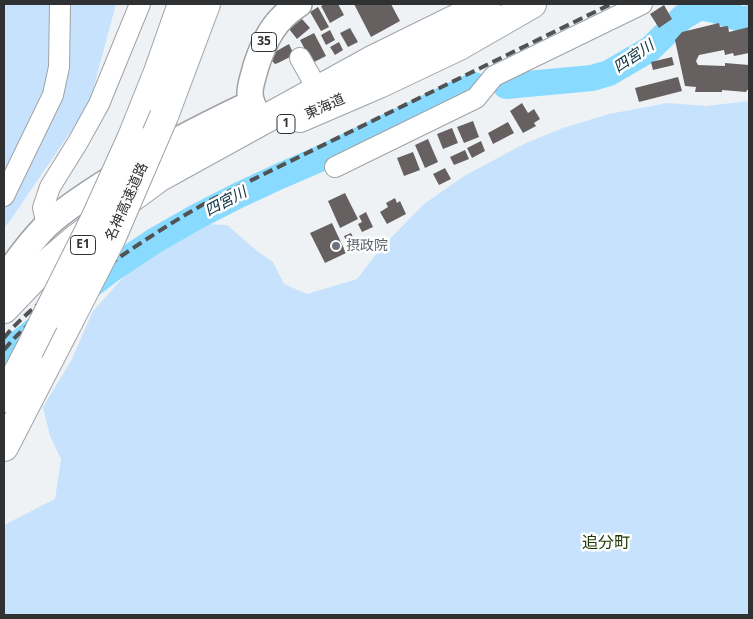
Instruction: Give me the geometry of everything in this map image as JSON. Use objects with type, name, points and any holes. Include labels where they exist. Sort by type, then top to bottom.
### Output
[{"type":"highway","points":[[158,72],[176,4]]},
{"type":"highway","name":"名神高速道路","points":[[4,398],[95,219],[132,137],[182,4]]},
{"type":"highway","name":"名神高速道路","points":[[4,447],[111,239],[164,116],[206,4]]},
{"type":"highway","name":"東海道","points":[[4,309],[50,261],[77,238],[160,177],[259,120],[486,4]]},
{"type":"highway","name":"東海道","points":[[259,120],[402,73],[459,46],[532,4]]},
{"type":"highway","points":[[374,60],[374,68],[379,72],[402,73]]},
{"type":"main road","name":"35","points":[[259,120],[250,93],[262,46],[271,30],[276,12],[299,4]]},
{"type":"main road","points":[[4,279],[47,225],[86,195],[130,166],[171,143],[259,120]]},
{"type":"street","points":[[4,196],[53,95],[59,67],[60,4]]},
{"type":"street","points":[[47,225],[43,208],[50,187],[99,104],[140,4]]},
{"type":"street","points":[[345,75],[366,55],[444,14],[456,4]]},
{"type":"street","points":[[335,167],[476,98],[494,76],[642,4]]},
{"type":"street","points":[[300,58],[318,90]]},
{"type":"shaded area","points":[[4,4],[116,4],[89,105],[4,227]]},
{"type":"shaded area","points":[[749,101],[749,615],[4,615],[4,525],[55,499],[61,459],[50,436],[43,407],[71,361],[93,311],[139,260],[166,241],[201,224],[227,225],[273,262],[284,284],[307,294],[357,279],[381,248],[424,204],[464,176],[526,143],[563,128],[609,114],[668,103],[706,106]]},
{"type":"building","points":[[325,4],[338,4],[344,15],[330,23],[321,6]]},
{"type":"building","points":[[354,4],[391,4],[400,21],[371,37]]},
{"type":"building","points":[[664,5],[672,19],[659,28],[650,14]]},
{"type":"building","points":[[318,7],[329,27],[321,31],[310,12]]},
{"type":"building","points":[[302,19],[310,28],[297,39],[289,29]]},
{"type":"building","points":[[719,23],[720,27],[728,26],[729,32],[749,27],[749,53],[734,56],[733,53],[725,55],[724,50],[699,55],[696,61],[698,65],[725,66],[725,63],[749,65],[749,90],[746,92],[722,90],[722,92],[695,92],[696,87],[685,86],[675,40],[682,32]]},
{"type":"building","points":[[350,28],[358,42],[348,47],[340,33]]},
{"type":"building","points":[[330,30],[335,40],[326,45],[321,35]]},
{"type":"building","points":[[314,33],[326,56],[312,63],[300,40]]},
{"type":"building","points":[[339,42],[343,50],[335,55],[330,47]]},
{"type":"building","points":[[289,44],[294,55],[275,64],[271,59],[273,53]]},
{"type":"building","points":[[672,57],[674,65],[653,70],[651,62]]},
{"type":"building","points":[[678,77],[682,91],[639,102],[635,88]]},
{"type":"building","points":[[522,103],[528,113],[534,109],[540,119],[534,123],[536,126],[523,133],[510,111]]},
{"type":"building","points":[[473,121],[479,137],[464,143],[457,127]]},
{"type":"building","points":[[508,122],[514,133],[493,144],[488,133]]},
{"type":"building","points":[[452,128],[458,143],[443,149],[437,134]]},
{"type":"building","points":[[428,139],[438,162],[425,168],[415,145]]},
{"type":"building","points":[[481,141],[485,151],[472,158],[467,148]]},
{"type":"building","points":[[465,150],[469,159],[454,165],[450,157]]},
{"type":"building","points":[[413,152],[420,170],[404,176],[397,158]]},
{"type":"building","points":[[445,168],[451,179],[439,185],[433,174]]},
{"type":"building","points":[[345,193],[358,219],[340,228],[328,201]]},
{"type":"building","points":[[395,198],[397,203],[400,201],[406,214],[387,224],[380,212],[388,207],[386,203]]},
{"type":"building","points":[[366,212],[373,227],[362,232],[358,224],[362,222],[359,216]]},
{"type":"building","points":[[332,223],[346,253],[325,263],[310,233]]},
{"type":"building","points":[[351,233],[358,248],[351,252],[344,236]]},
{"type":"waterway","name":"四宮川","points":[[506,86],[592,78],[609,73],[650,49],[683,17],[700,7],[744,20],[749,18]]},
{"type":"waterway","name":"四宮川","points":[[82,292],[154,241],[196,217],[474,85]]},
{"type":"waterway","name":"四宮川","points":[[4,359],[19,343],[44,323]]},
{"type":"railway","points":[[4,350],[31,322],[62,298],[144,240],[209,201],[611,4]]},
{"type":"railway","points":[[4,338],[26,314],[67,283],[109,255]]},
{"type":"place","name":"摂政院","points":[[336,246]]},
{"type":"district","name":"追分町","points":[[606,543]]}]
